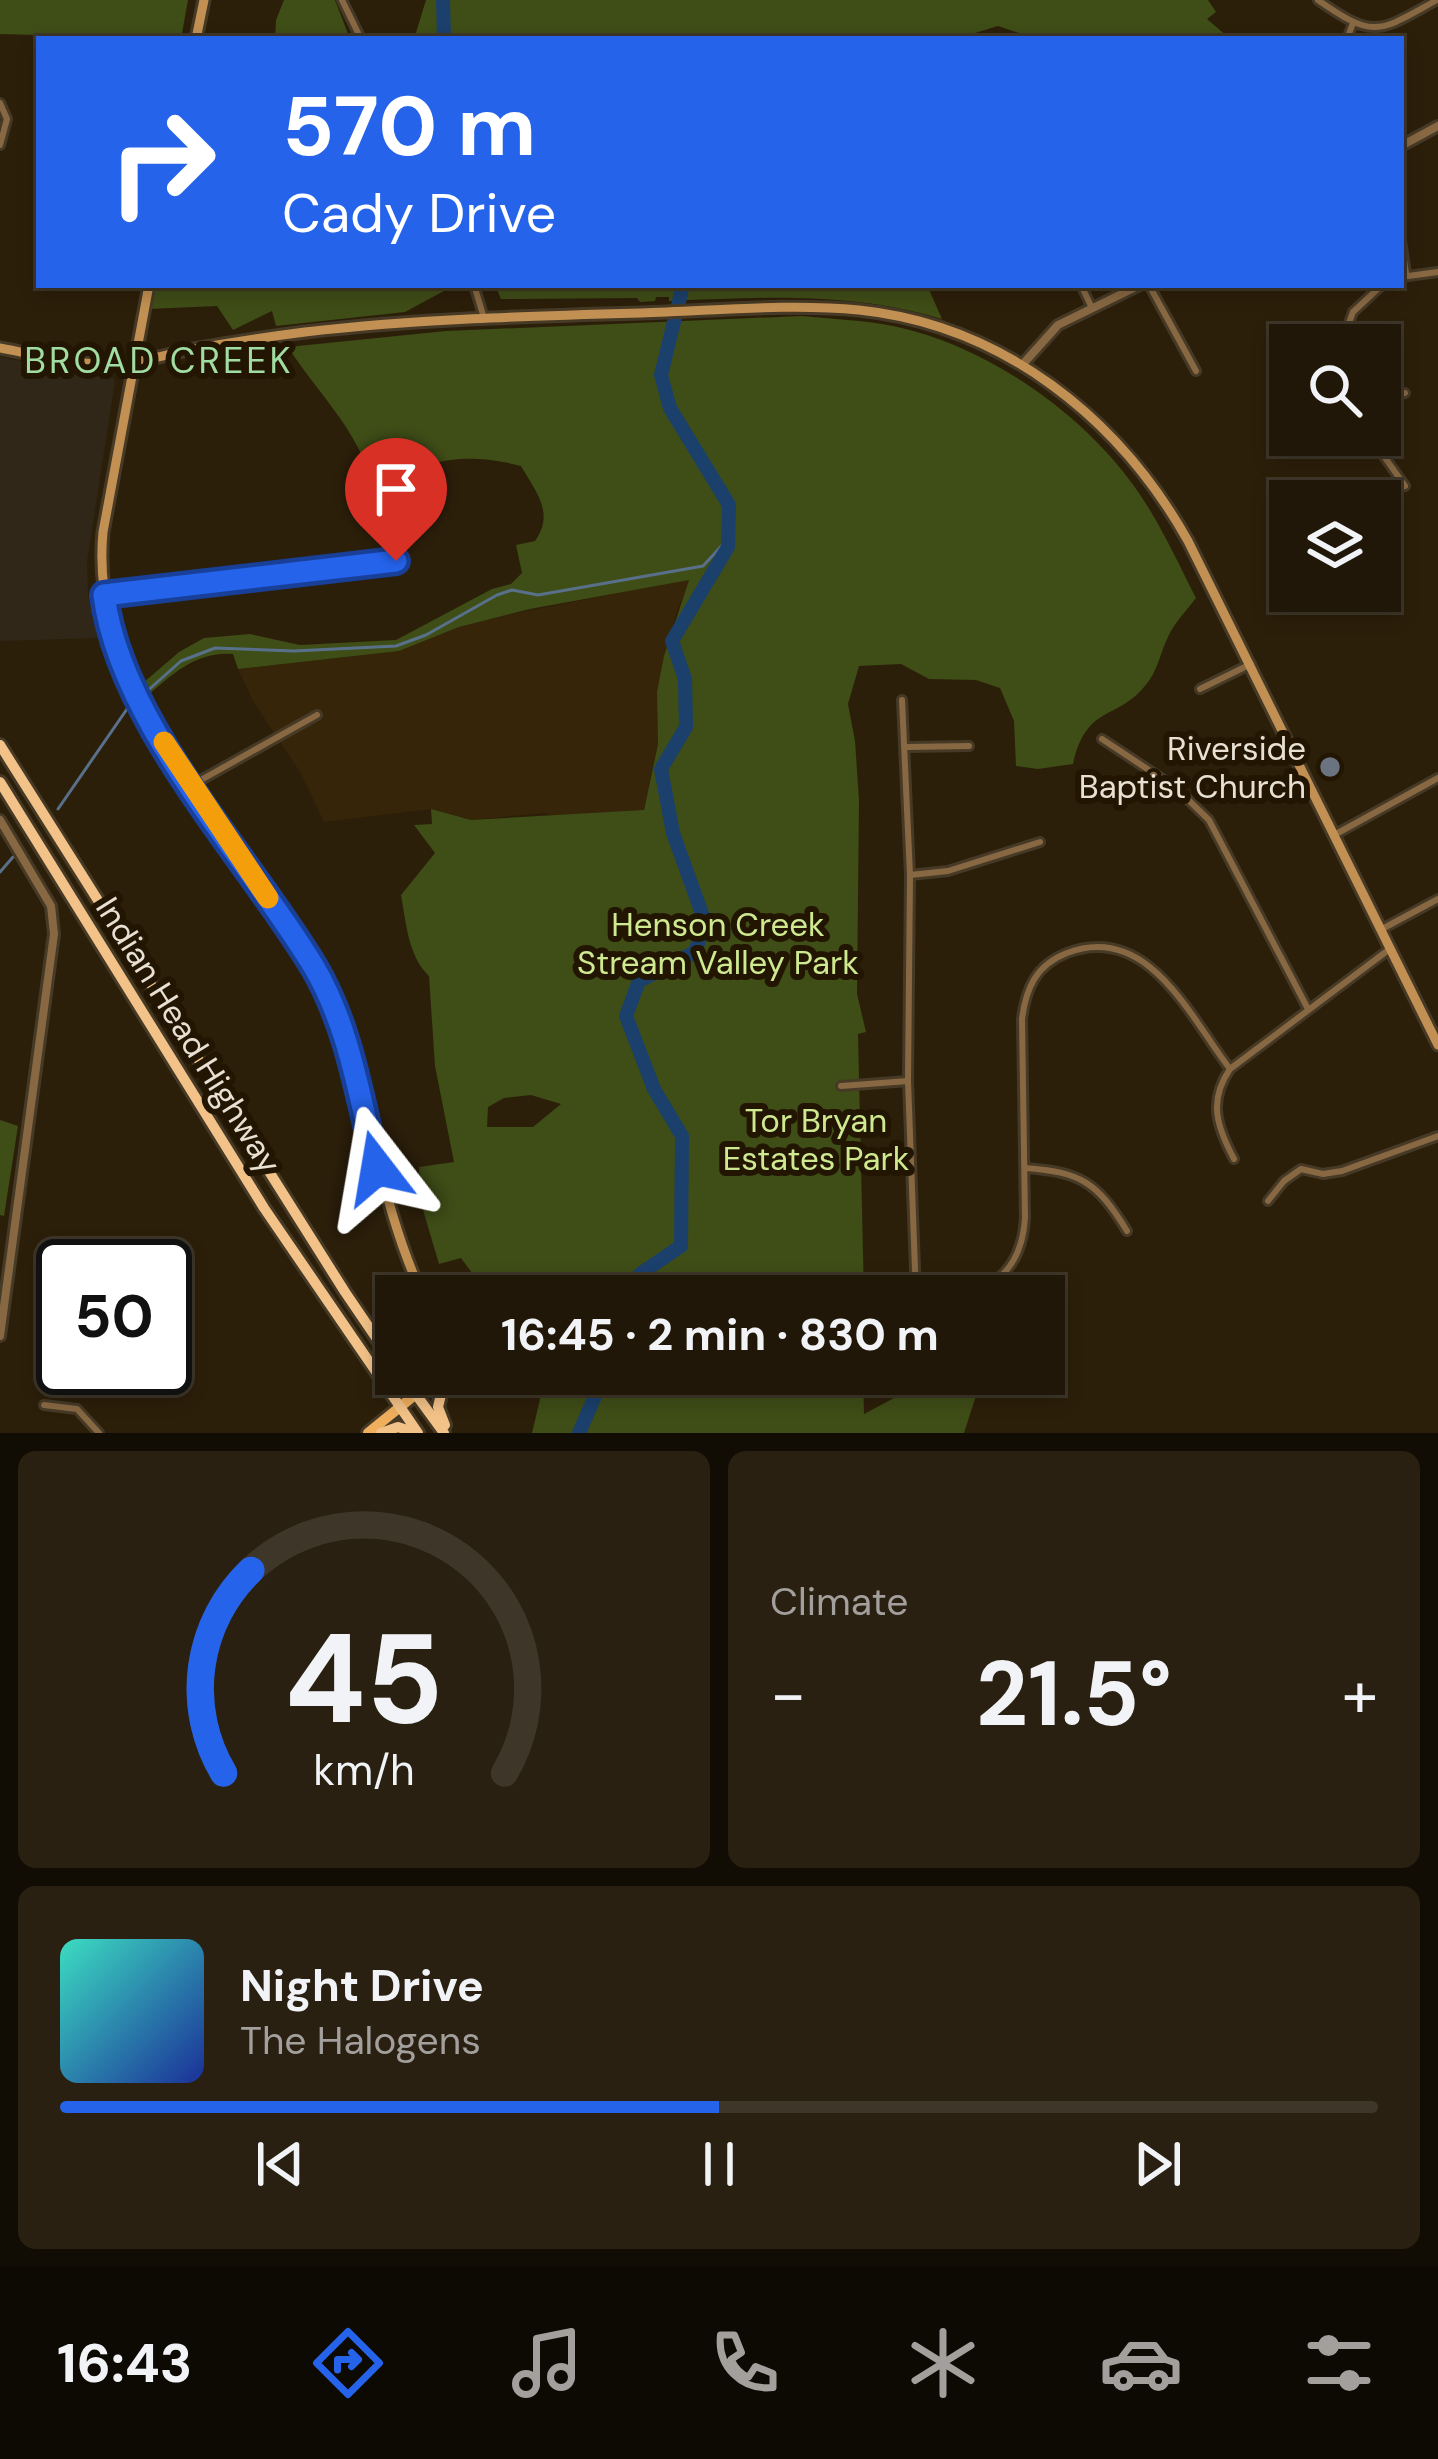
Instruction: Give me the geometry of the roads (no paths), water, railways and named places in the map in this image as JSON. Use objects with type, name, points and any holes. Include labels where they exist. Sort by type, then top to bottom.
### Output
[{"type":"highway","name":"Indian Head Highway","points":[[0,745],[375,1336]]},
{"type":"highway","name":"Indian Head Highway","points":[[0,782],[264,1208],[417,1433]]},
{"type":"highway","points":[[417,1395],[447,1433]]},
{"type":"highway","points":[[440,1395],[438,1407],[447,1433]]},
{"type":"highway","points":[[381,1433],[398,1427],[417,1433]]},
{"type":"main road","points":[[197,36],[204,0]]},
{"type":"main road","points":[[148,288],[103,532],[104,595],[114,647],[141,706],[329,996],[389,1213],[414,1275]]},
{"type":"main road","points":[[0,348],[94,363],[134,362],[268,336],[484,318],[809,308],[880,313],[928,323],[1023,364],[1094,417],[1152,482],[1188,541],[1438,1045]]},
{"type":"main road","points":[[368,1433],[415,1395]]},
{"type":"street","points":[[342,0],[360,36]]},
{"type":"street","points":[[1318,0],[1353,23],[1370,28],[1392,25],[1437,0]]},
{"type":"street","points":[[1349,36],[1353,23]]},
{"type":"street","points":[[0,103],[7,119],[0,145]]},
{"type":"street","points":[[1404,144],[1438,126]]},
{"type":"street","points":[[1404,276],[1438,272]]},
{"type":"street","points":[[475,288],[484,318]]},
{"type":"street","points":[[1083,288],[1092,308]]},
{"type":"street","points":[[1023,364],[1047,334],[1137,288]]},
{"type":"street","points":[[1146,288],[1196,371]]},
{"type":"street","points":[[1349,324],[1353,312],[1379,288]]},
{"type":"street","points":[[1401,394],[1405,393]]},
{"type":"street","points":[[1384,456],[1405,486]]},
{"type":"street","points":[[104,595],[396,561]]},
{"type":"street","points":[[1200,689],[1250,664]]},
{"type":"street","points":[[902,700],[910,875],[908,1081],[915,1275]]},
{"type":"street","points":[[192,785],[317,715]]},
{"type":"street","points":[[1102,739],[1176,788],[1209,820],[1307,1010]]},
{"type":"street","points":[[906,747],[969,746]]},
{"type":"street","points":[[1336,834],[1438,778]]},
{"type":"street","points":[[0,820],[51,905],[54,934],[0,1336]]},
{"type":"street","points":[[910,875],[948,872],[1040,842]]},
{"type":"street","points":[[1382,929],[1438,899]]},
{"type":"street","points":[[1001,1275],[1016,1260],[1024,1235],[1024,1000],[1034,976],[1055,959],[1100,947],[1121,950],[1148,963],[1231,1069]]},
{"type":"street","points":[[1234,1160],[1216,1115],[1220,1087],[1231,1069],[1391,948]]},
{"type":"street","points":[[841,1086],[908,1081]]},
{"type":"street","points":[[1268,1202],[1301,1169],[1342,1172],[1438,1136]]},
{"type":"street","points":[[1023,1168],[1081,1178],[1102,1195],[1126,1231]]},
{"type":"street","points":[[44,1405],[77,1409],[99,1433]]},
{"type":"waterway","name":"BROAD CREEK","points":[[443,0],[444,36]]},
{"type":"waterway","points":[[639,1275],[681,1246],[682,1136],[654,1089],[626,1016],[639,981],[695,952],[705,922],[673,833],[661,769],[686,727],[685,679],[672,641],[728,547],[729,505],[670,408],[661,375],[682,288]]},
{"type":"waterway","points":[[58,809],[127,709],[181,661],[215,648],[294,651],[396,646],[512,590],[538,595],[703,566],[728,539]]},
{"type":"waterway","points":[[0,872],[13,857]]},
{"type":"waterway","points":[[579,1433],[596,1395]]},
{"type":"place","name":"Riverside Baptist Church","points":[[1330,767]]},
{"type":"district","name":"BROAD CREEK","points":[[159,360]]},
{"type":"park label","name":"Henson Creek Stream Valley Park","points":[[718,943]]},
{"type":"park label","name":"Tor Bryan Estates Park","points":[[816,1139]]}]
